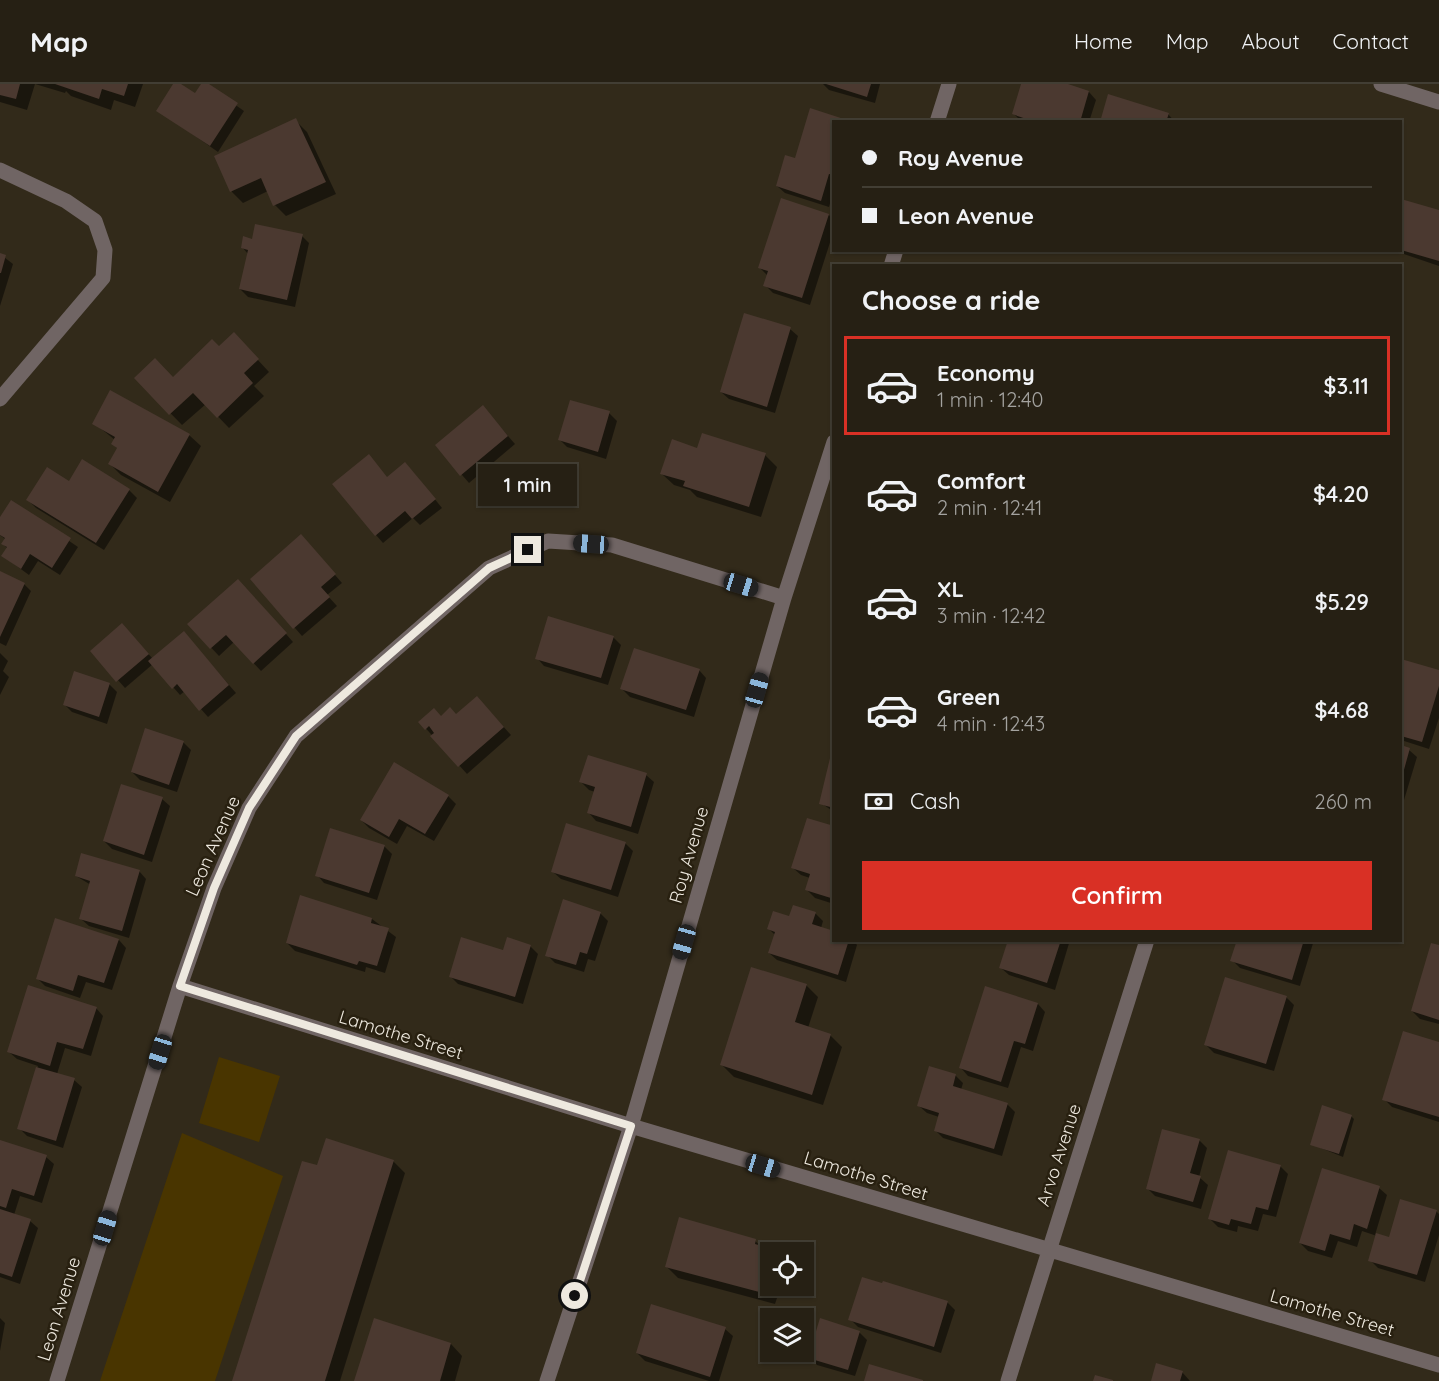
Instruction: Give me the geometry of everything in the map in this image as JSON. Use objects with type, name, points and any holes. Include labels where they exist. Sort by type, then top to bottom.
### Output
[{"type":"street","points":[[938,120],[949,84]]},
{"type":"street","points":[[1381,84],[1439,102]]},
{"type":"street","points":[[0,170],[66,201],[95,221],[105,250],[103,278],[0,399]]},
{"type":"street","name":"Roy Avenue","points":[[548,1381],[631,1126],[784,598],[832,448]]},
{"type":"street","name":"Leon Avenue","points":[[57,1381],[180,986],[214,888],[249,808],[296,736],[489,568],[548,541],[612,545],[784,598]]},
{"type":"street","name":"Arvo Avenue","points":[[1008,1381],[1146,942]]},
{"type":"street","name":"Lamothe Street","points":[[180,986],[631,1126],[1439,1365]]},
{"type":"shaded area","points":[[219,1057],[280,1076],[259,1142],[199,1123]]},
{"type":"shaded area","points":[[182,1133],[283,1176],[215,1381],[100,1381]]},
{"type":"building","points":[[0,84],[20,84],[16,99],[0,95]]},
{"type":"building","points":[[55,84],[128,84],[124,96],[102,89],[99,99]]},
{"type":"building","points":[[173,84],[181,84],[195,93],[201,84],[209,84],[238,103],[210,146],[156,111]]},
{"type":"building","points":[[826,84],[871,84],[867,97]]},
{"type":"building","points":[[1021,84],[1068,84],[1089,91],[1081,120],[1029,120],[1012,114]]},
{"type":"building","points":[[1108,94],[1169,113],[1167,120],[1101,120]]},
{"type":"building","points":[[810,108],[847,120],[832,120],[832,175],[829,174],[821,201],[776,186],[785,155],[795,158]]},
{"type":"building","points":[[296,118],[326,182],[273,206],[261,178],[230,192],[214,156]]},
{"type":"building","points":[[781,198],[829,214],[802,298],[763,286],[768,271],[758,268]]},
{"type":"building","points":[[1402,199],[1439,210],[1439,261],[1402,250]]},
{"type":"building","points":[[255,224],[303,234],[287,300],[239,289],[248,250],[241,248],[243,236],[252,239]]},
{"type":"building","points":[[0,253],[6,255],[1,273],[0,273]]},
{"type":"building","points":[[744,313],[791,327],[767,407],[720,392]]},
{"type":"building","points":[[234,332],[259,359],[244,373],[253,383],[217,418],[193,393],[169,415],[134,378],[155,358],[173,377],[212,339],[219,346]]},
{"type":"building","points":[[110,390],[190,434],[158,492],[108,464],[117,448],[111,444],[115,437],[92,424]]},
{"type":"building","points":[[570,400],[610,411],[598,452],[558,440]]},
{"type":"building","points":[[483,405],[508,436],[460,476],[435,445]]},
{"type":"building","points":[[702,433],[766,453],[749,507],[683,486],[685,481],[660,474],[672,439],[697,448]]},
{"type":"building","points":[[369,454],[387,477],[405,462],[436,499],[412,519],[405,511],[375,536],[332,484]]},
{"type":"building","points":[[82,459],[130,489],[96,543],[26,500],[47,467],[69,481]]},
{"type":"building","points":[[11,500],[71,538],[52,568],[30,554],[21,569],[1,556],[7,547],[1,544],[5,538],[0,535],[0,517]]},
{"type":"building","points":[[301,534],[336,574],[321,587],[330,597],[293,629],[250,579]]},
{"type":"building","points":[[0,571],[25,583],[0,637]]},
{"type":"building","points":[[238,579],[287,633],[253,664],[226,635],[210,649],[187,624]]},
{"type":"building","points":[[548,616],[614,636],[601,678],[535,659]]},
{"type":"building","points":[[122,623],[149,654],[116,682],[90,651]]},
{"type":"building","points":[[184,631],[229,685],[199,711],[177,684],[172,689],[148,661]]},
{"type":"building","points":[[634,648],[700,669],[686,710],[620,689]]},
{"type":"building","points":[[1402,659],[1439,670],[1439,686],[1422,742],[1402,736]]},
{"type":"building","points":[[74,671],[110,683],[99,717],[63,705]]},
{"type":"building","points":[[477,696],[504,727],[458,767],[430,736],[434,733],[429,726],[425,730],[418,722],[434,708],[441,716],[450,707],[456,714]]},
{"type":"building","points":[[145,728],[184,741],[169,785],[131,772]]},
{"type":"building","points":[[1402,745],[1410,748],[1402,777]]},
{"type":"building","points":[[831,754],[832,807],[819,804]]},
{"type":"building","points":[[588,755],[647,773],[631,827],[587,813],[595,787],[579,782]]},
{"type":"building","points":[[394,762],[449,795],[425,834],[399,819],[389,837],[360,820]]},
{"type":"building","points":[[121,784],[163,797],[144,855],[103,841]]},
{"type":"building","points":[[807,818],[832,825],[832,898],[805,890],[810,874],[791,868]]},
{"type":"building","points":[[566,823],[626,842],[611,890],[551,872]]},
{"type":"building","points":[[330,828],[385,845],[369,893],[315,876]]},
{"type":"building","points":[[81,853],[140,870],[122,931],[79,919],[90,881],[75,876]]},
{"type":"building","points":[[300,895],[372,918],[371,923],[389,928],[377,966],[359,961],[357,965],[286,943]]},
{"type":"building","points":[[563,899],[601,912],[587,954],[580,952],[576,965],[545,956]]},
{"type":"building","points":[[793,905],[816,912],[812,924],[832,930],[832,942],[848,942],[838,975],[768,953],[775,932],[767,929],[773,911],[789,916]]},
{"type":"building","points":[[55,918],[119,939],[104,983],[78,975],[73,991],[36,979]]},
{"type":"building","points":[[461,937],[503,950],[507,937],[531,945],[515,997],[449,977]]},
{"type":"building","points":[[1007,942],[1060,942],[1047,983],[999,968]]},
{"type":"building","points":[[1236,942],[1303,942],[1292,980],[1230,961]]},
{"type":"building","points":[[1431,943],[1439,945],[1439,1020],[1411,1011]]},
{"type":"building","points":[[751,967],[807,984],[795,1022],[831,1034],[812,1095],[720,1065]]},
{"type":"building","points":[[1225,977],[1287,996],[1266,1064],[1204,1045]]},
{"type":"building","points":[[28,985],[97,1007],[83,1049],[57,1042],[50,1066],[7,1052]]},
{"type":"building","points":[[985,986],[1038,1003],[1025,1044],[1014,1041],[1001,1082],[959,1068]]},
{"type":"building","points":[[1403,1031],[1439,1042],[1439,1117],[1382,1100]]},
{"type":"building","points":[[929,1066],[956,1074],[953,1086],[1008,1103],[994,1149],[934,1131],[939,1113],[917,1106]]},
{"type":"building","points":[[36,1067],[75,1078],[56,1141],[17,1129]]},
{"type":"building","points":[[1322,1105],[1352,1115],[1339,1154],[1310,1145]]},
{"type":"building","points":[[1162,1129],[1200,1139],[1190,1173],[1201,1176],[1193,1202],[1146,1189]]},
{"type":"building","points":[[326,1138],[394,1160],[325,1381],[232,1381],[302,1161],[317,1165]]},
{"type":"building","points":[[0,1140],[47,1155],[34,1196],[12,1189],[6,1208],[0,1206]]},
{"type":"building","points":[[1228,1150],[1281,1165],[1268,1210],[1256,1207],[1251,1224],[1231,1219],[1229,1225],[1208,1219]]},
{"type":"building","points":[[1322,1168],[1380,1186],[1367,1229],[1354,1224],[1350,1240],[1330,1234],[1325,1251],[1299,1243]]},
{"type":"building","points":[[1400,1199],[1437,1210],[1417,1275],[1368,1261],[1376,1233],[1389,1237]]},
{"type":"building","points":[[0,1209],[31,1219],[12,1277],[0,1273]]},
{"type":"building","points":[[679,1217],[756,1239],[755,1244],[760,1245],[760,1292],[665,1267]]},
{"type":"building","points":[[862,1277],[948,1301],[934,1347],[848,1320]]},
{"type":"building","points":[[651,1304],[726,1327],[710,1377],[636,1353]]},
{"type":"building","points":[[374,1318],[451,1343],[440,1381],[354,1381]]},
{"type":"building","points":[[820,1318],[860,1331],[848,1370],[814,1360],[814,1338]]},
{"type":"building","points":[[1156,1363],[1183,1371],[1180,1381],[1151,1381]]},
{"type":"building","points":[[869,1364],[923,1380],[923,1381],[864,1381]]},
{"type":"building","points":[[1095,1375],[1113,1380],[1113,1381],[1093,1381]]},
{"type":"route","points":[[528,550],[489,568],[296,736],[249,808],[214,888],[180,986],[631,1126],[575,1296]]}]
